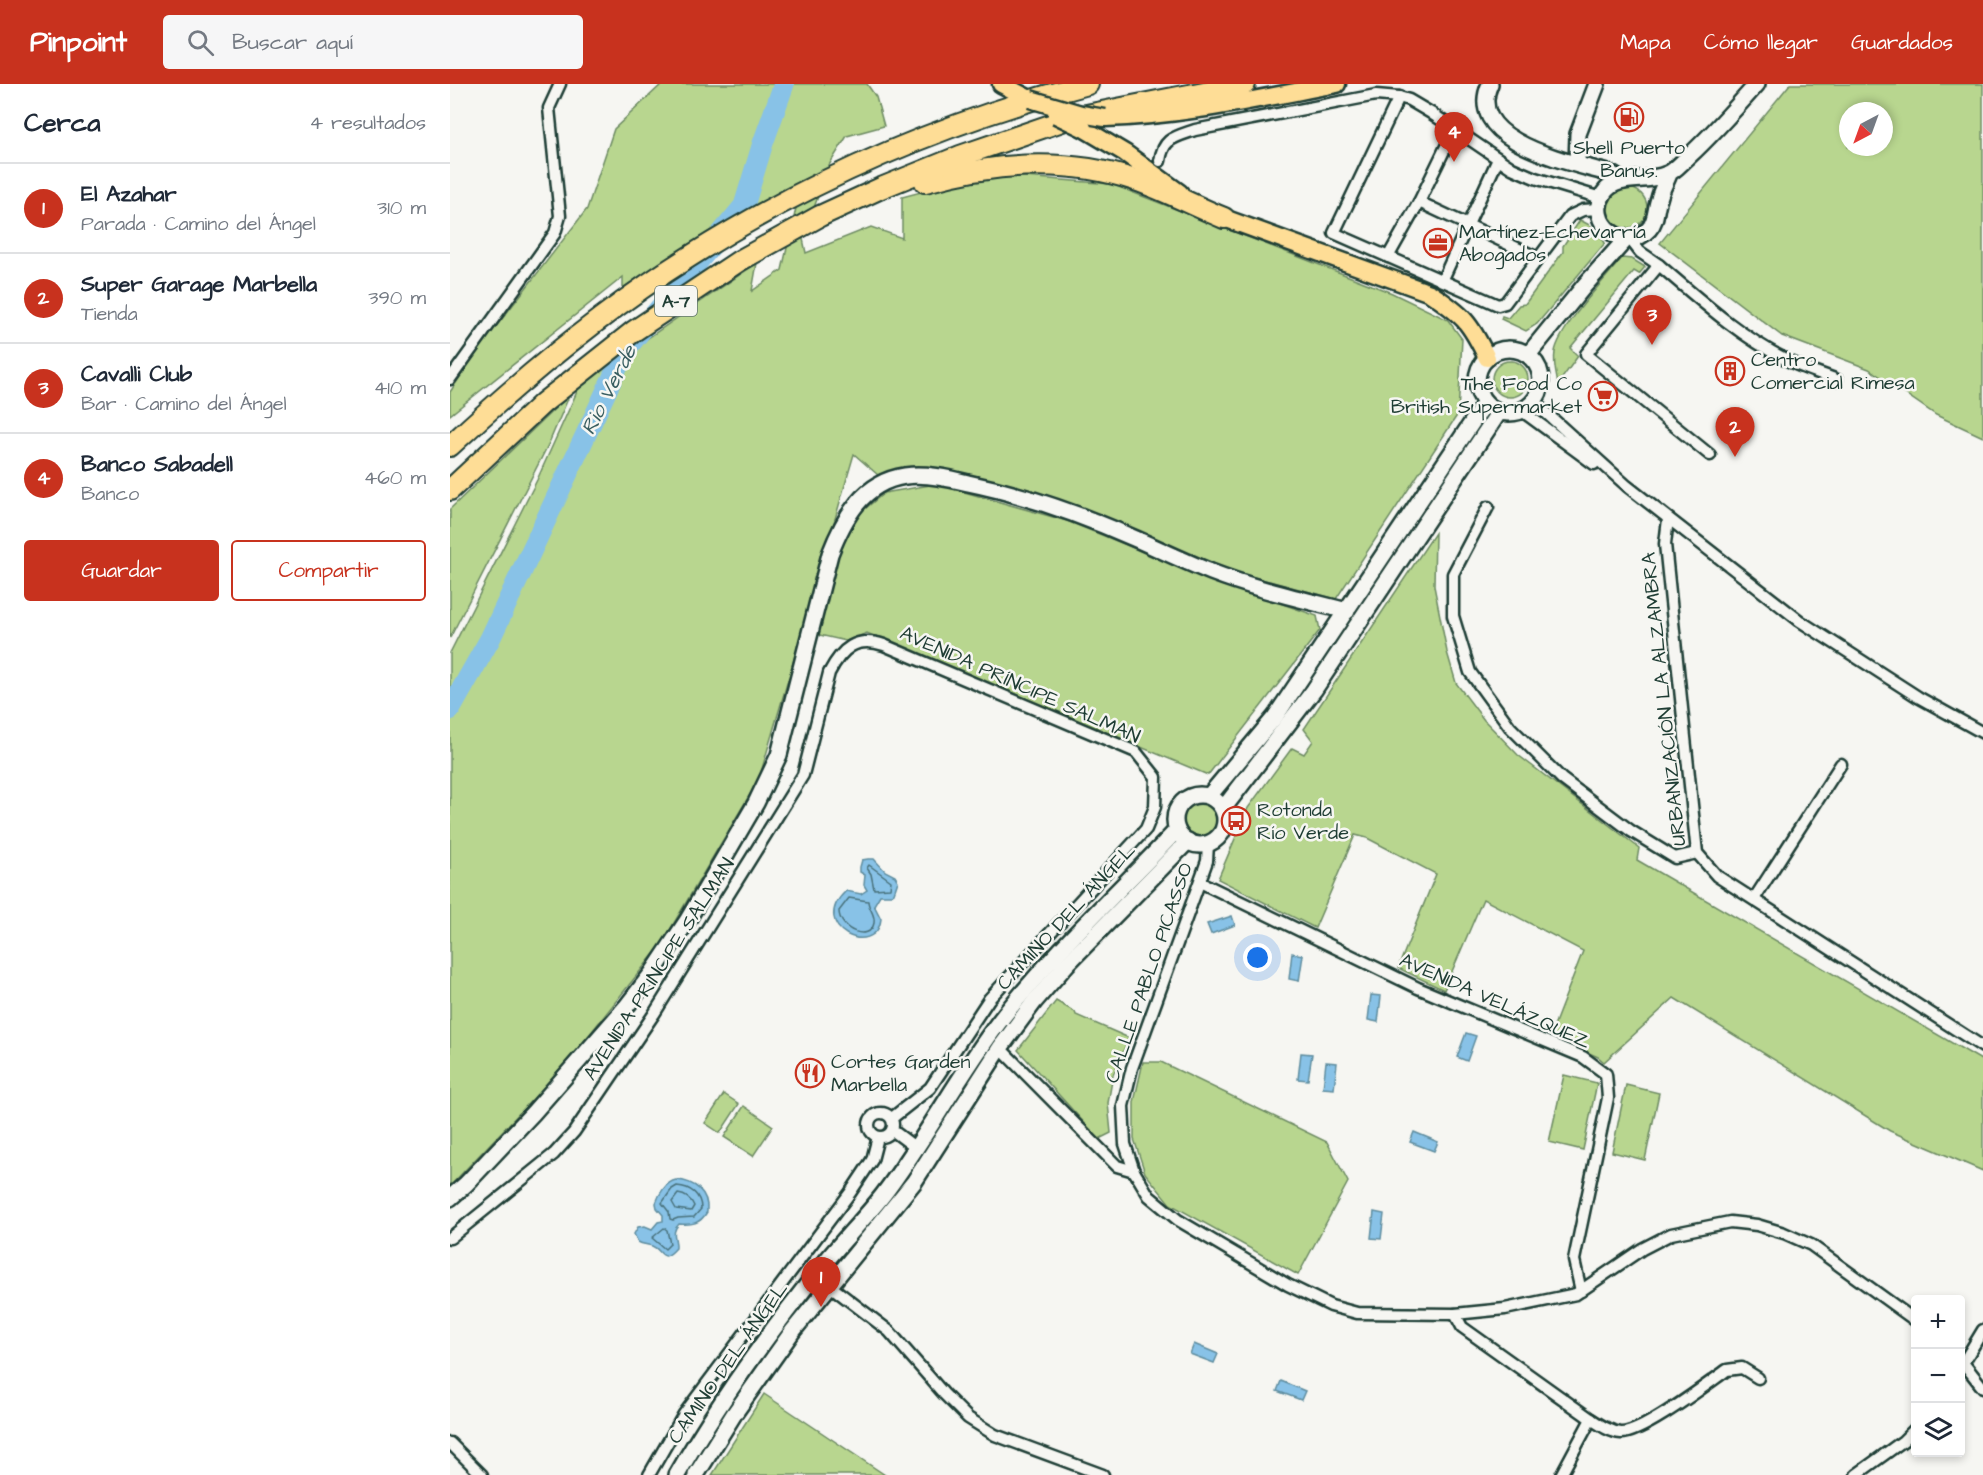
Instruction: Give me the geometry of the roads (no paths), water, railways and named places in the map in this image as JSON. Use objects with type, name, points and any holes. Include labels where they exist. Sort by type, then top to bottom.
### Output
[{"type":"highway","name":"A-7","points":[[450,446],[511,390],[623,302],[688,258],[767,211],[834,176],[884,154],[994,111],[1088,84]]},
{"type":"highway","name":"A-7","points":[[450,490],[543,403],[603,354],[670,305],[755,251],[820,216],[881,188],[1012,137],[1071,118],[1110,114],[1245,84]]},
{"type":"highway","points":[[881,188],[910,186],[956,173],[989,167],[1041,164],[1066,166],[1133,179],[1224,218]]},
{"type":"main road","points":[[1030,99],[1081,114],[1145,116],[1206,108],[1337,84]]},
{"type":"main road","points":[[1007,87],[1030,99],[1044,110],[1083,128],[1125,153],[1191,201],[1224,218],[1430,293],[1453,308],[1473,328],[1487,358]]},
{"type":"street","points":[[450,380],[555,233],[561,216],[549,108],[560,84]]},
{"type":"street","points":[[1490,84],[1487,106],[1492,120],[1500,131],[1518,144],[1641,184],[1649,190],[1656,206]]},
{"type":"street","points":[[1528,355],[1600,267],[1630,238],[1649,229],[1670,174],[1723,123],[1757,84]]},
{"type":"street","points":[[1577,163],[1578,134],[1594,90]]},
{"type":"street","points":[[1160,161],[1162,148],[1171,139],[1195,130],[1376,95],[1399,97],[1416,104],[1455,128],[1498,159],[1535,178],[1600,204]]},
{"type":"street","points":[[1399,97],[1334,233],[1498,305],[1505,303],[1570,216],[1600,204]]},
{"type":"street","points":[[1388,257],[1419,202],[1455,128]]},
{"type":"street","points":[[1442,281],[1498,159]]},
{"type":"street","points":[[1600,267],[1611,245],[1610,234],[1599,216],[1600,204],[1608,188],[1628,181],[1657,178],[1670,174]]},
{"type":"street","points":[[1419,202],[1538,258]]},
{"type":"street","points":[[1607,230],[1620,237],[1630,238],[1724,320],[1751,339],[1786,360],[1837,380]]},
{"type":"street","points":[[1654,260],[1586,354],[1710,455]]},
{"type":"street","points":[[1511,349],[1528,355],[1540,372],[1539,393],[1534,402],[1522,411],[1506,414],[1485,403],[1479,392],[1480,368],[1487,358],[1502,350],[1511,349]]},
{"type":"street","points":[[1534,402],[1627,486],[1800,621],[1918,698],[1983,733]]},
{"type":"street","points":[[1209,796],[1275,717],[1485,403]]},
{"type":"street","points":[[1522,411],[1546,431],[1627,486]]},
{"type":"street","points":[[1223,809],[1314,690],[1499,412]]},
{"type":"street","points":[[450,1198],[533,1113],[626,1007],[653,972],[693,912],[756,803],[778,755],[830,554],[841,526],[853,507],[868,492],[886,482],[905,476],[930,476],[992,488],[1029,498],[1082,517],[1239,582],[1347,611]]},
{"type":"street","points":[[1488,507],[1453,574],[1453,616],[1470,672],[1510,727],[1562,779],[1631,831],[1675,858],[1696,853]]},
{"type":"street","name":"URBANIZACIÓN LA ALZAMBRA","points":[[1668,519],[1665,544],[1696,853],[1717,876],[1983,1047]]},
{"type":"street","name":"AVENIDA PRÍNCIPE SALMAN","points":[[829,673],[833,665],[855,643],[870,640],[1136,752],[1156,777],[1155,807],[1146,829],[989,999],[930,1088],[891,1119]]},
{"type":"street","name":"AVENIDA PRINCIPE SALMAN","points":[[450,1238],[554,1154],[574,1132],[654,1014],[803,775],[829,673]]},
{"type":"street","points":[[1754,899],[1841,764]]},
{"type":"street","points":[[1192,796],[1209,796],[1223,809],[1225,817],[1221,833],[1208,844],[1194,844],[1183,835],[1175,822],[1176,813],[1185,800],[1192,796]]},
{"type":"street","name":"CAMINO DEL ÁNGEL","points":[[696,1475],[744,1398],[829,1285],[914,1182],[1000,1048],[1034,1002],[1183,835]]},
{"type":"street","name":"CAMINO DEL ÁNGEL","points":[[677,1475],[699,1436],[768,1337],[828,1259],[882,1196],[916,1148],[970,1063],[1034,978],[1183,835]]},
{"type":"street","name":"CALLE PABLO PICASSO","points":[[1208,844],[1207,861],[1132,1068],[1123,1106],[1125,1144],[1134,1172],[1149,1196],[1178,1220],[1288,1285],[1331,1306],[1357,1313],[1455,1314],[1505,1309],[1576,1294],[1642,1249],[1671,1234],[1730,1222],[1757,1225],[1784,1233],[1811,1245],[1911,1317]]},
{"type":"street","name":"AVENIDA VELÁZQUEZ","points":[[1200,882],[1418,988],[1583,1057],[1606,1074],[1608,1098],[1574,1260],[1581,1291]]},
{"type":"street","points":[[1000,1048],[1118,1166],[1134,1172]]},
{"type":"street","points":[[892,1130],[886,1136],[878,1137],[869,1129],[868,1123],[876,1113],[882,1112],[891,1119],[892,1130],[916,1148]]},
{"type":"street","points":[[649,1475],[684,1414],[850,1193],[872,1160],[878,1137]]},
{"type":"street","points":[[829,1285],[889,1331],[968,1418],[995,1435],[1102,1475]]},
{"type":"street","points":[[1455,1314],[1462,1327],[1591,1419],[1613,1431],[1624,1434],[1646,1425],[1727,1370],[1742,1368],[1758,1378]]},
{"type":"street","points":[[1965,1359],[1983,1330]]},
{"type":"street","points":[[1965,1367],[1983,1388]]},
{"type":"street","points":[[1561,1475],[1591,1419]]},
{"type":"street","points":[[1856,1475],[1911,1433]]},
{"type":"street","points":[[450,1443],[482,1475]]},
{"type":"water","points":[[874,859],[898,881],[894,893],[880,895],[874,905],[881,919],[876,931],[868,937],[857,938],[838,927],[834,917],[836,905],[846,891],[861,894],[867,890],[864,885],[865,875],[860,872],[860,867],[862,860]]},
{"type":"water","points":[[1232,916],[1235,925],[1211,934],[1207,924]]},
{"type":"water","points":[[1292,953],[1303,955],[1299,981],[1289,979]]},
{"type":"water","points":[[1371,995],[1381,996],[1378,1022],[1368,1020]]},
{"type":"water","points":[[1466,1033],[1476,1036],[1467,1061],[1457,1057]]},
{"type":"water","points":[[1301,1053],[1312,1054],[1308,1080],[1298,1079]]},
{"type":"water","points":[[1326,1062],[1337,1063],[1334,1089],[1323,1088]]},
{"type":"water","points":[[1414,1132],[1438,1142],[1434,1151],[1410,1142]]},
{"type":"water","points":[[676,1180],[694,1185],[703,1193],[707,1212],[695,1223],[679,1224],[676,1227],[674,1233],[676,1248],[665,1256],[656,1248],[638,1242],[634,1234],[638,1227],[645,1226],[652,1229],[658,1222],[663,1221],[663,1215],[656,1203],[663,1189]]},
{"type":"water","points":[[1374,1212],[1384,1214],[1381,1239],[1371,1238]]},
{"type":"water","points":[[1194,1344],[1218,1354],[1214,1363],[1190,1354]]},
{"type":"water","points":[[1281,1381],[1305,1391],[1301,1400],[1277,1391]]},
{"type":"waterway","name":"Rio Verde","points":[[450,710],[490,639],[626,349],[744,206],[784,84]]},
{"type":"place","name":"Shell Puerto Banus.","points":[[1629,117]]},
{"type":"place","name":"Banco Sabadell","points":[[1454,162]]},
{"type":"place","name":"Martínez-Echevarría Abogados","points":[[1438,243]]},
{"type":"place","name":"Cavalli Club","points":[[1652,345]]},
{"type":"place","name":"Centro Comercial Rimesa","points":[[1730,371]]},
{"type":"place","name":"The Food Co British Supermarket","points":[[1603,396]]},
{"type":"place","name":"Super Garage Marbella","points":[[1735,457]]},
{"type":"place","name":"Rotonda Río Verde","points":[[1236,821]]},
{"type":"place","name":"Cortes Garden Marbella","points":[[810,1073]]},
{"type":"place","name":"El Azahar","points":[[821,1307]]}]
